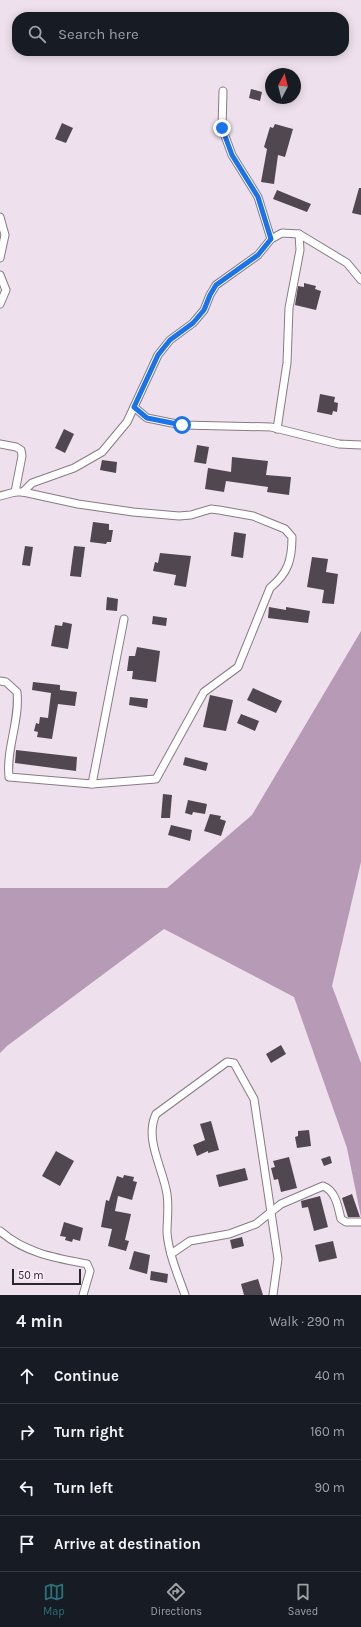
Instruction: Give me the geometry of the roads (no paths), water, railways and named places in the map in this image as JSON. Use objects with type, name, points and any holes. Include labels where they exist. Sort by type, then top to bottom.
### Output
[{"type":"street","points":[[223,91],[222,128],[232,155],[258,197],[271,239]]},
{"type":"street","points":[[0,218],[5,235],[0,258]]},
{"type":"street","points":[[23,492],[32,483],[74,468],[102,452],[127,422],[158,355],[170,340],[193,323],[204,310],[216,285],[258,255],[271,239],[282,233],[299,234],[347,263],[361,280]]},
{"type":"street","points":[[277,429],[287,363],[289,308],[300,250],[299,234]]},
{"type":"street","points":[[0,275],[6,290],[0,304]]},
{"type":"street","points":[[134,407],[147,418],[182,425],[277,429],[339,444],[361,445]]},
{"type":"street","points":[[0,444],[16,447],[21,450],[22,456],[15,492]]},
{"type":"street","points":[[0,496],[15,492],[23,492],[78,504],[133,512],[179,516],[191,515],[211,509],[219,510],[253,516],[285,529],[292,537],[292,556],[280,579],[270,588],[238,667],[204,692],[156,779],[92,784],[0,776]]},
{"type":"street","points":[[92,784],[124,619]]},
{"type":"street","points":[[0,681],[6,682],[17,692],[18,699],[16,726],[8,756],[9,777]]},
{"type":"street","points":[[185,1295],[171,1254],[167,1233],[167,1194],[152,1137],[153,1121],[156,1114],[227,1062],[234,1063],[254,1099],[258,1134],[265,1165],[270,1212],[278,1259],[273,1295]]},
{"type":"street","points":[[171,1254],[190,1241],[229,1234],[256,1224],[281,1204],[323,1186],[330,1189],[335,1197],[341,1219],[346,1222],[361,1222]]},
{"type":"street","points":[[0,1231],[12,1241],[33,1252],[55,1259],[86,1264],[90,1271],[83,1295]]}]
